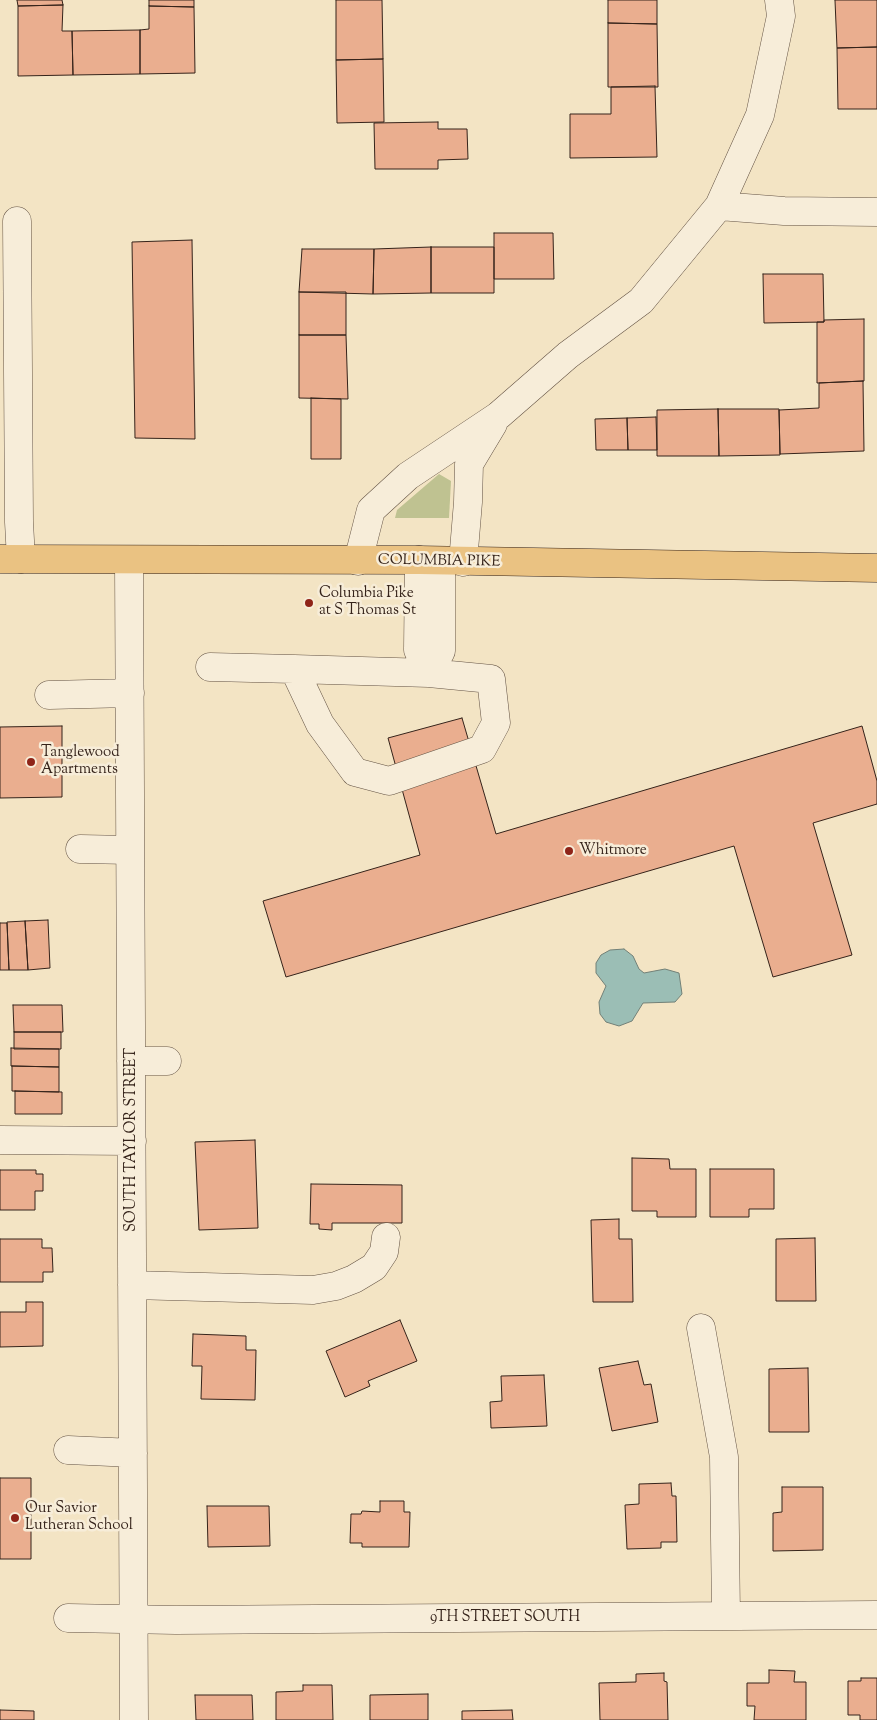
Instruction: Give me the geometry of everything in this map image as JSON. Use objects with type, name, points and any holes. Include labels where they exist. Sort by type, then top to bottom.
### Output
[{"type":"main road","name":"COLUMBIA PIKE","points":[[10,559],[441,561],[877,568]]},
{"type":"street","points":[[358,561],[371,510],[408,476],[498,416],[568,355],[641,300],[719,206],[760,115],[781,16],[779,0]]},
{"type":"street","points":[[719,206],[784,210],[877,212]]},
{"type":"street","points":[[10,559],[18,512],[17,221]]},
{"type":"street","points":[[429,673],[418,650],[441,561],[468,502],[469,464],[498,416]]},
{"type":"street","name":"SOUTH TAYLOR STREET","points":[[129,560],[134,1720]]},
{"type":"street","points":[[210,667],[294,669],[429,673],[492,679],[496,723],[482,749],[389,781],[355,772],[320,724],[294,669]]},
{"type":"street","points":[[49,695],[130,693]]},
{"type":"street","points":[[80,849],[130,850]]},
{"type":"street","points":[[131,1061],[168,1061]]},
{"type":"street","points":[[0,1140],[132,1141]]},
{"type":"street","points":[[132,1285],[313,1290],[336,1286],[354,1279],[374,1267],[384,1252],[386,1237]]},
{"type":"street","points":[[701,1328],[724,1457],[726,1616]]},
{"type":"street","points":[[68,1450],[133,1454]]},
{"type":"street","name":"9TH STREET SOUTH","points":[[68,1618],[134,1620],[877,1615]]},
{"type":"green space","points":[[439,474],[451,481],[449,518],[395,518],[397,510]]},
{"type":"water","points":[[624,949],[633,956],[639,969],[644,973],[665,969],[679,973],[682,994],[675,1002],[643,1003],[632,1021],[619,1026],[606,1022],[600,1014],[599,1002],[606,986],[596,973],[596,963],[601,955],[610,950]]},
{"type":"building","points":[[17,0],[62,0],[63,5],[18,6]]},
{"type":"building","points":[[149,0],[194,0],[194,7],[149,6]]},
{"type":"building","points":[[336,0],[382,0],[383,59],[336,60]]},
{"type":"building","points":[[608,0],[657,0],[657,24],[608,23]]},
{"type":"building","points":[[835,0],[877,0],[877,47],[837,48]]},
{"type":"building","points":[[63,5],[62,31],[72,31],[73,75],[18,76],[18,6]]},
{"type":"building","points":[[149,6],[194,7],[195,73],[140,74],[140,30],[149,29]]},
{"type":"building","points":[[608,23],[657,24],[658,87],[608,87]]},
{"type":"building","points":[[140,30],[140,74],[73,75],[72,31]]},
{"type":"building","points":[[877,47],[877,109],[838,109],[837,48]]},
{"type":"building","points":[[383,59],[384,122],[337,123],[336,60]]},
{"type":"building","points":[[655,86],[657,157],[570,158],[570,114],[611,114],[611,87]]},
{"type":"building","points":[[438,122],[438,129],[467,129],[468,159],[438,160],[438,169],[375,169],[374,123]]},
{"type":"building","points":[[494,233],[553,233],[554,279],[494,279]]},
{"type":"building","points":[[192,240],[195,439],[135,438],[132,242]]},
{"type":"building","points":[[431,247],[431,293],[373,294],[374,249]]},
{"type":"building","points":[[431,247],[494,247],[494,293],[431,293]]},
{"type":"building","points":[[302,249],[374,249],[373,294],[299,292]]},
{"type":"building","points":[[763,274],[823,274],[824,322],[764,323]]},
{"type":"building","points":[[299,292],[346,292],[346,335],[299,335]]},
{"type":"building","points":[[864,319],[864,381],[817,383],[817,322],[824,322],[824,320]]},
{"type":"building","points":[[299,335],[346,335],[348,399],[299,398]]},
{"type":"building","points":[[863,381],[864,451],[780,454],[779,410],[819,408],[819,383]]},
{"type":"building","points":[[311,398],[341,399],[341,459],[311,459]]},
{"type":"building","points":[[718,409],[719,456],[657,456],[657,410]]},
{"type":"building","points":[[718,409],[779,409],[780,455],[719,456]]},
{"type":"building","points":[[656,417],[657,450],[628,450],[627,418]]},
{"type":"building","points":[[627,418],[628,450],[596,450],[595,419]]},
{"type":"building","name":"Whitmore","points":[[462,718],[496,834],[862,726],[877,781],[877,804],[813,823],[852,955],[773,977],[734,846],[286,977],[263,901],[420,855],[388,738]]},
{"type":"building","name":"Tanglewood Apartments","points":[[62,726],[62,797],[0,798],[0,727]]},
{"type":"building","points":[[48,920],[50,968],[28,970],[25,921]]},
{"type":"building","points":[[25,921],[28,970],[9,970],[7,922]]},
{"type":"building","points":[[0,923],[7,923],[9,970],[0,970]]},
{"type":"building","points":[[13,1005],[62,1005],[63,1032],[14,1032]]},
{"type":"building","points":[[14,1032],[61,1032],[61,1049],[14,1049]]},
{"type":"building","points":[[11,1048],[59,1049],[59,1067],[11,1066]]},
{"type":"building","points":[[12,1066],[59,1067],[59,1092],[12,1091]]},
{"type":"building","points":[[15,1091],[62,1092],[62,1114],[15,1114]]},
{"type":"building","points":[[255,1140],[258,1228],[199,1230],[195,1142]]},
{"type":"building","points":[[632,1158],[669,1159],[670,1169],[696,1169],[696,1217],[657,1217],[657,1211],[632,1211]]},
{"type":"building","points":[[710,1169],[774,1169],[774,1209],[749,1209],[749,1217],[710,1217]]},
{"type":"building","points":[[0,1170],[36,1170],[36,1174],[43,1174],[43,1191],[35,1191],[35,1210],[0,1210]]},
{"type":"building","points":[[311,1184],[402,1185],[402,1223],[332,1223],[332,1230],[319,1229],[319,1224],[310,1224]]},
{"type":"building","points":[[619,1219],[619,1239],[632,1239],[633,1302],[593,1302],[591,1220]]},
{"type":"building","points":[[815,1238],[816,1301],[776,1301],[776,1239]]},
{"type":"building","points":[[0,1239],[42,1239],[42,1248],[52,1248],[53,1272],[43,1272],[43,1282],[0,1282]]},
{"type":"building","points":[[26,1302],[43,1302],[43,1346],[0,1347],[0,1312],[26,1312]]},
{"type":"building","points":[[400,1320],[417,1361],[368,1381],[370,1386],[345,1397],[326,1351]]},
{"type":"building","points":[[193,1334],[246,1336],[246,1350],[256,1350],[255,1400],[201,1399],[202,1366],[192,1366]]},
{"type":"building","points":[[638,1361],[644,1385],[651,1384],[658,1422],[612,1431],[599,1368]]},
{"type":"building","points":[[808,1368],[809,1432],[769,1432],[769,1369]]},
{"type":"building","points":[[544,1375],[547,1426],[491,1428],[490,1402],[502,1401],[501,1376]]},
{"type":"building","name":"Our Savior Lutheran School","points":[[0,1478],[31,1478],[31,1559],[0,1559]]},
{"type":"building","points":[[671,1483],[672,1496],[676,1496],[677,1542],[661,1542],[661,1548],[627,1549],[625,1505],[639,1504],[639,1484]]},
{"type":"building","points":[[782,1487],[823,1487],[823,1550],[773,1551],[773,1513],[782,1512]]},
{"type":"building","points":[[380,1501],[404,1501],[404,1512],[410,1512],[409,1547],[362,1547],[362,1543],[350,1543],[351,1514],[361,1514],[362,1511],[380,1512]]},
{"type":"building","points":[[207,1506],[269,1506],[270,1546],[208,1547]]},
{"type":"building","points":[[769,1670],[795,1671],[794,1682],[806,1682],[806,1720],[754,1720],[755,1706],[747,1706],[747,1683],[769,1683]]},
{"type":"building","points":[[664,1673],[664,1681],[667,1682],[668,1720],[600,1720],[599,1683],[636,1682],[636,1674]]},
{"type":"building","points":[[861,1678],[877,1678],[877,1720],[860,1720],[860,1715],[848,1715],[848,1681],[861,1681]]},
{"type":"building","points":[[303,1685],[332,1685],[333,1720],[276,1720],[276,1692],[303,1691]]},
{"type":"building","points":[[428,1694],[428,1720],[370,1720],[370,1695]]},
{"type":"building","points":[[195,1695],[252,1695],[253,1720],[196,1720]]},
{"type":"building","points":[[0,1710],[34,1711],[34,1720],[0,1720]]},
{"type":"building","points":[[512,1710],[513,1720],[462,1720],[462,1711]]},
{"type":"place","name":"Columbia Pike at S Thomas St","points":[[309,603]]},
{"type":"place","name":"Tanglewood Apartments","points":[[31,762]]},
{"type":"place","name":"Whitmore","points":[[569,851]]},
{"type":"place","name":"Our Savior Lutheran School","points":[[15,1518]]}]
